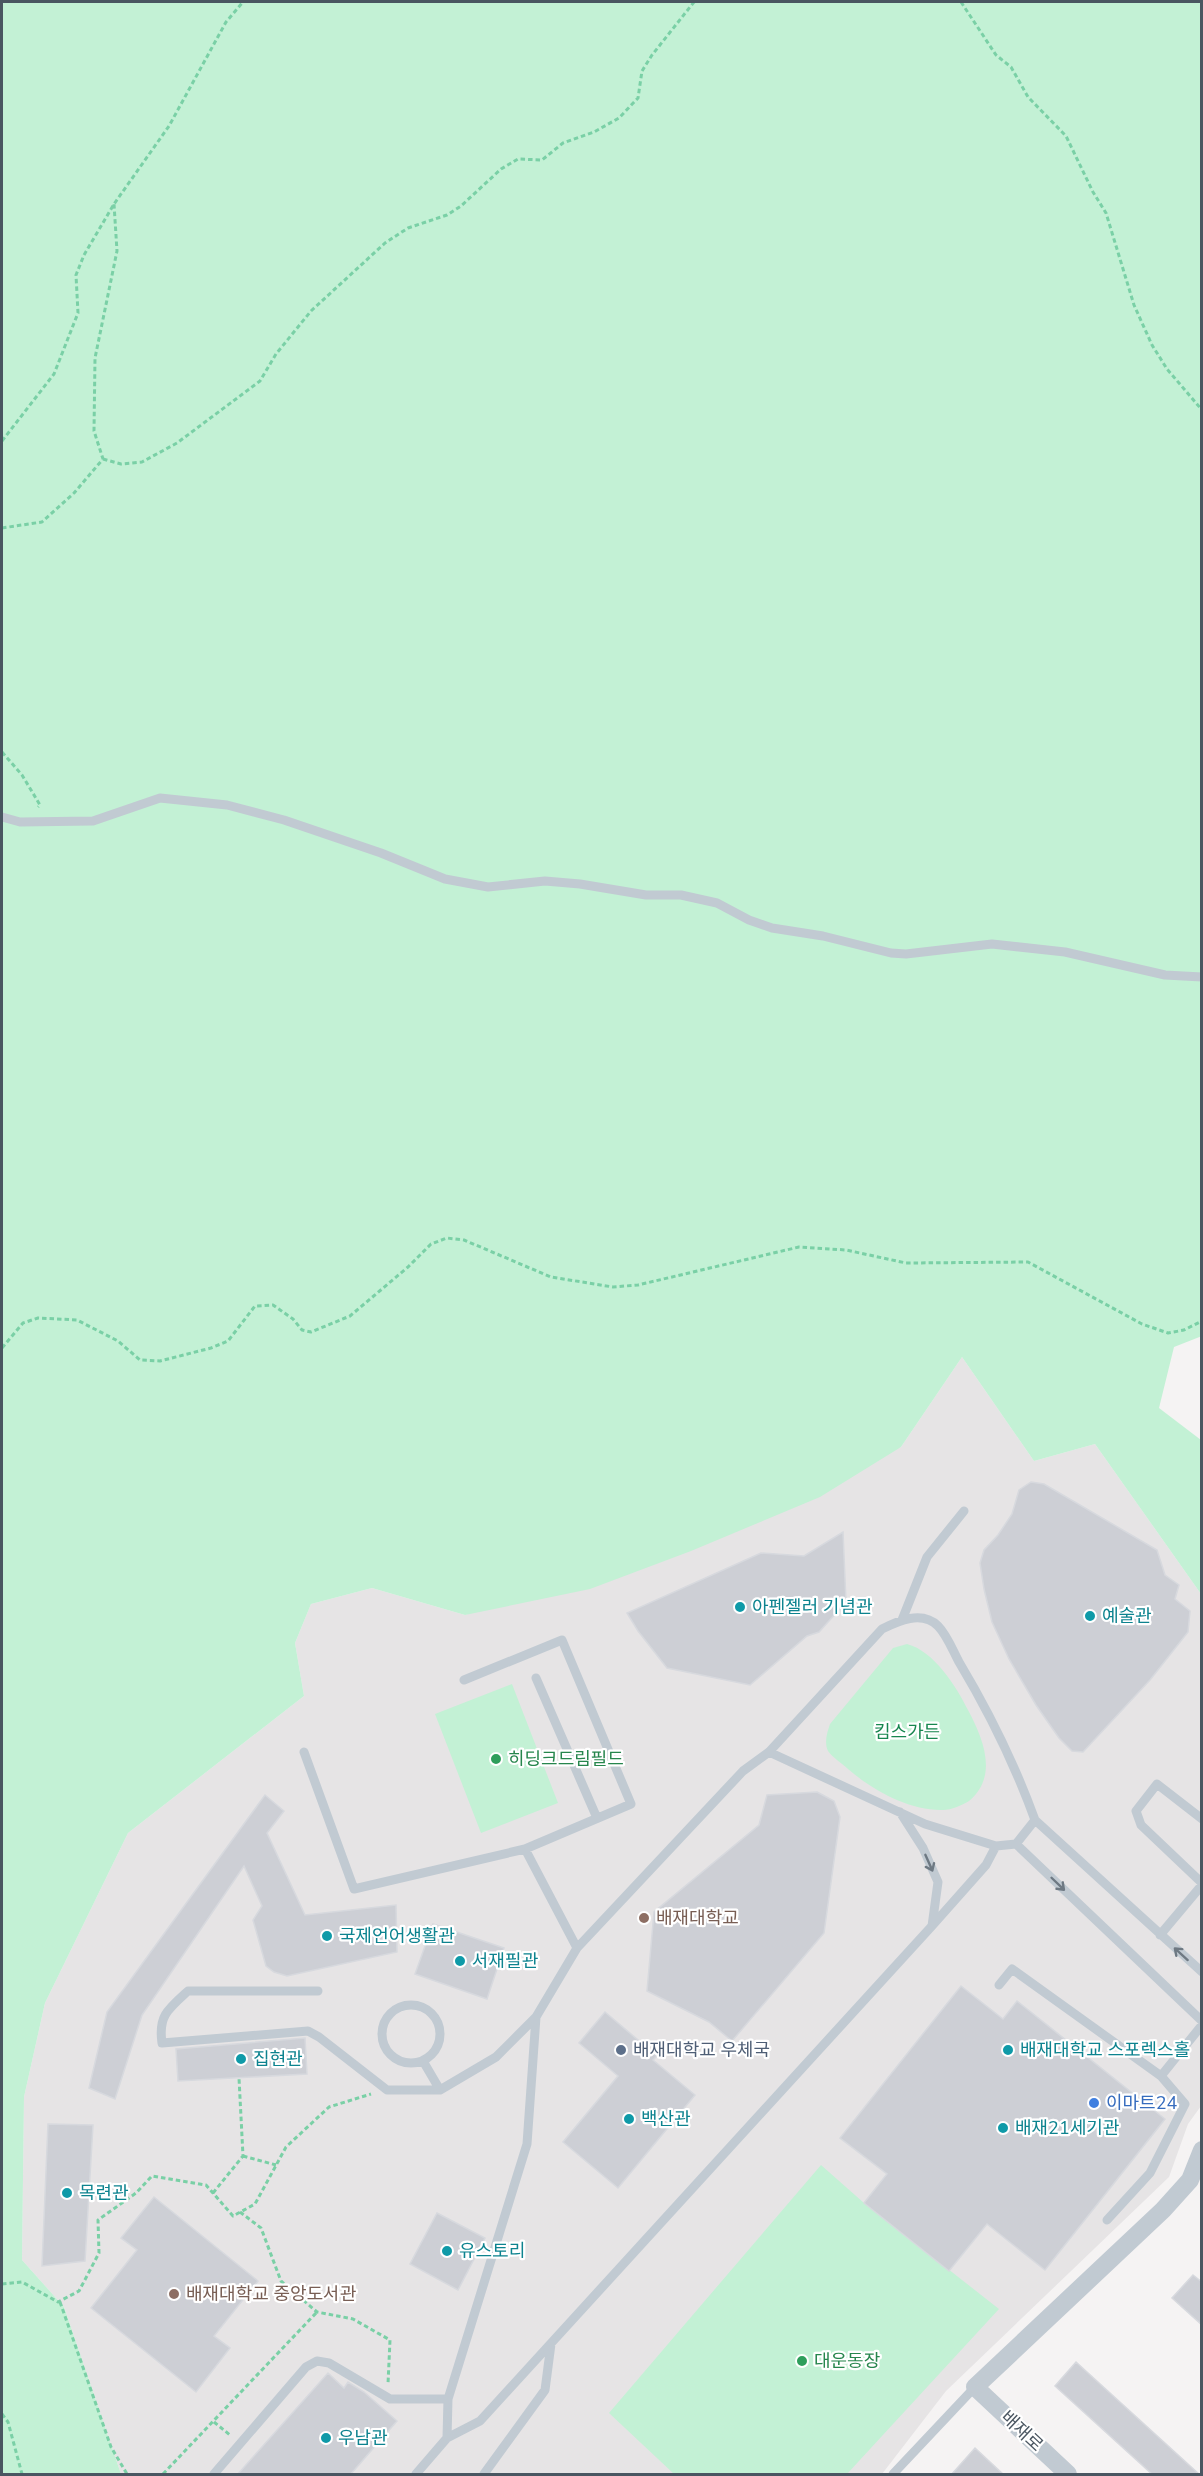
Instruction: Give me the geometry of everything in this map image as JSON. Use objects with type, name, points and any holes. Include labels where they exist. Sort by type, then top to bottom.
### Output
[{"type":"street","points":[[975,2387],[1163,2210],[1191,2180],[1202,2150]]},
{"type":"street","name":"배재로","points":[[975,2387],[1068,2475]]},
{"type":"lane","points":[[2,817],[20,822],[93,821],[160,798],[227,805],[284,820],[381,853],[446,879],[488,887],[545,881],[580,884],[646,895],[681,895],[717,903],[749,920],[772,928],[823,936],[891,953],[906,954],[992,944],[1065,952],[1166,975],[1202,977]]},
{"type":"lane","points":[[902,1620],[927,1557],[964,1511]]},
{"type":"lane","points":[[318,1991],[188,1991],[171,2006],[160,2026],[162,2043],[308,2031],[387,2090],[440,2090],[496,2057],[536,2017],[577,1948],[743,1771],[769,1752],[882,1629],[902,1620],[920,1618],[937,1625],[981,1699],[1023,1788],[1035,1820],[1202,1972]]},
{"type":"lane","points":[[304,1752],[354,1889],[525,1848],[631,1804],[562,1640],[464,1680]]},
{"type":"lane","points":[[536,1678],[597,1818]]},
{"type":"lane","points":[[769,1752],[925,1824],[996,1846],[1016,1844],[1035,1820]]},
{"type":"lane","points":[[1160,1935],[1202,1884],[1141,1825],[1136,1811],[1156,1784],[1202,1819]]},
{"type":"lane","points":[[900,1812],[923,1848],[938,1882],[931,1927]]},
{"type":"lane","points":[[1016,1844],[1202,2023],[1161,2076]]},
{"type":"lane","points":[[416,2475],[447,2438],[480,2421],[931,1927],[986,1865],[996,1846]]},
{"type":"lane","points":[[525,1848],[577,1948]]},
{"type":"lane","points":[[999,1985],[1012,1969],[1161,2076],[1185,2104],[1150,2173],[1107,2220]]},
{"type":"lane","points":[[402,2006],[422,2007],[436,2020],[440,2029],[437,2048],[423,2061],[414,2064],[395,2059],[384,2044],[382,2035],[387,2017],[402,2006]]},
{"type":"lane","points":[[447,2438],[448,2399],[527,2144],[536,2017]]},
{"type":"lane","points":[[423,2061],[440,2090]]},
{"type":"lane","points":[[484,2475],[545,2390],[551,2344]]},
{"type":"lane","points":[[214,2475],[306,2367],[317,2361],[329,2363],[390,2399],[448,2399]]},
{"type":"lane","points":[[893,2475],[975,2387]]},
{"type":"path","points":[[2,441],[54,374],[78,313],[76,275],[84,255],[114,204],[169,126],[226,22],[243,2]]},
{"type":"path","points":[[103,459],[121,465],[141,462],[177,443],[260,381],[276,354],[311,311],[385,243],[408,228],[447,215],[461,206],[501,169],[518,159],[542,160],[563,143],[594,132],[620,118],[638,98],[642,71],[652,55],[694,2]]},
{"type":"path","points":[[961,2],[996,55],[1011,67],[1029,98],[1066,136],[1093,192],[1106,213],[1134,305],[1152,345],[1167,369],[1202,410]]},
{"type":"path","points":[[103,459],[94,431],[95,358],[117,251],[114,204]]},
{"type":"path","points":[[2,528],[42,522],[74,493],[103,459]]},
{"type":"path","points":[[2,752],[22,775],[40,805]]},
{"type":"path","points":[[2,1348],[23,1323],[38,1318],[77,1320],[118,1341],[140,1360],[160,1362],[228,1341],[255,1306],[273,1305],[293,1319],[302,1330],[311,1332],[350,1316],[408,1267],[431,1244],[447,1238],[464,1240],[551,1277],[613,1287],[638,1285],[799,1247],[846,1250],[906,1263],[1028,1262],[1142,1324],[1168,1333],[1184,1330],[1202,1321]]},
{"type":"path","points":[[213,2193],[243,2156],[239,2078]]},
{"type":"path","points":[[2,2284],[22,2282],[58,2302],[79,2291],[99,2253],[98,2220],[136,2193],[152,2176],[206,2185],[233,2216],[255,2204],[286,2147],[329,2107],[387,2090]]},
{"type":"path","points":[[243,2156],[276,2165]]},
{"type":"path","points":[[240,2212],[261,2228],[281,2281],[317,2312],[353,2319],[390,2340],[387,2397]]},
{"type":"path","points":[[60,2302],[111,2447],[127,2475]]},
{"type":"path","points":[[164,2475],[317,2312]]},
{"type":"path","points":[[2,2414],[8,2422],[22,2475]]},
{"type":"path","points":[[213,2422],[228,2434]]},
{"type":"shaded area","name":"배재대학교","points":[[962,1357],[1034,1461],[1095,1444],[1201,1594],[1201,2106],[1188,2124],[1169,2177],[946,2391],[882,2474],[121,2474],[64,2307],[22,2260],[24,2097],[45,2003],[128,1833],[304,1696],[295,1643],[311,1604],[372,1588],[465,1615],[901,1447]]},
{"type":"green space","points":[[2,2],[1201,2],[1202,1336],[1174,1347],[1159,1408],[1201,1440],[1201,1594],[1095,1444],[1034,1461],[962,1357],[901,1447],[820,1497],[691,1551],[590,1589],[465,1615],[372,1588],[311,1604],[295,1643],[304,1696],[128,1833],[45,2003],[24,2097],[22,2260],[64,2307],[121,2474],[2,2474]]},
{"type":"green space","name":"킴스가든","points":[[907,1644],[926,1654],[951,1680],[974,1721],[983,1745],[986,1769],[984,1780],[969,1801],[960,1806],[943,1810],[930,1809],[892,1798],[858,1777],[832,1756],[827,1748],[826,1738],[830,1724],[893,1648]]},
{"type":"green space","name":"히딩크드림필드","points":[[512,1684],[558,1803],[481,1833],[435,1714]]},
{"type":"green space","name":"대운동장","points":[[821,2165],[864,2203],[999,2309],[847,2474],[674,2474],[609,2413]]},
{"type":"building","name":"예술관","points":[[1031,1482],[1044,1484],[1157,1550],[1165,1575],[1179,1585],[1175,1599],[1190,1611],[1188,1632],[1150,1680],[1083,1752],[1072,1751],[1059,1738],[1036,1705],[1009,1659],[992,1622],[984,1589],[980,1563],[984,1550],[998,1535],[1012,1514],[1019,1490]]},
{"type":"building","name":"아펜젤러 기념관","points":[[843,1532],[846,1602],[819,1632],[807,1636],[750,1685],[667,1668],[627,1613],[761,1553],[804,1556]]},
{"type":"building","points":[[817,1792],[834,1801],[840,1817],[824,1933],[732,2041],[709,2022],[647,1991],[654,1912],[759,1825],[767,1795]]},
{"type":"building","name":"국제언어생활관","points":[[265,1795],[284,1811],[267,1833],[305,1915],[396,1905],[397,1952],[287,1976],[274,1972],[266,1966],[253,1920],[262,1906],[244,1866],[142,2015],[115,2099],[89,2088],[107,2012]]},
{"type":"building","name":"서재필관","points":[[433,1924],[504,1948],[487,1999],[415,1974]]},
{"type":"building","name":"배재21세기관","points":[[961,1986],[1003,2019],[1017,2001],[1165,2119],[1045,2270],[987,2224],[949,2271],[864,2203],[887,2174],[840,2138]]},
{"type":"building","name":"백산관","points":[[605,2012],[657,2056],[653,2060],[695,2095],[618,2188],[563,2142],[618,2076],[579,2043]]},
{"type":"building","name":"집현관","points":[[305,2038],[307,2074],[178,2081],[176,2049]]},
{"type":"building","name":"목련관","points":[[48,2124],[93,2125],[85,2261],[42,2266]]},
{"type":"building","name":"배재대학교 중앙도서관","points":[[154,2197],[258,2281],[214,2336],[230,2348],[196,2392],[91,2308],[137,2250],[121,2238]]},
{"type":"building","name":"유스토리","points":[[437,2213],[485,2238],[458,2290],[410,2264]]},
{"type":"building","points":[[1193,2275],[1202,2282],[1202,2325],[1172,2298]]},
{"type":"building","points":[[1076,2362],[1200,2475],[1153,2475],[1055,2386]]},
{"type":"building","name":"우남관","points":[[328,2373],[344,2388],[348,2382],[364,2392],[397,2421],[350,2475],[237,2475]]},
{"type":"building","points":[[975,2448],[1004,2475],[951,2475]]},
{"type":"place","name":"아펜젤러 기념관","points":[[740,1607]]},
{"type":"place","name":"예술관","points":[[1090,1616]]},
{"type":"place","name":"히딩크드림필드","points":[[496,1759]]},
{"type":"place","name":"배재대학교","points":[[644,1918]]},
{"type":"place","name":"국제언어생활관","points":[[327,1936]]},
{"type":"place","name":"서재필관","points":[[460,1961]]},
{"type":"place","name":"배재대학교 우체국","points":[[621,2050]]},
{"type":"place","name":"배재대학교 스포렉스홀","points":[[1008,2050]]},
{"type":"place","name":"집현관","points":[[241,2059]]},
{"type":"place","name":"이마트24","points":[[1094,2103]]},
{"type":"place","name":"백산관","points":[[629,2119]]},
{"type":"place","name":"배재21세기관","points":[[1003,2128]]},
{"type":"place","name":"목련관","points":[[67,2193]]},
{"type":"place","name":"유스토리","points":[[447,2251]]},
{"type":"place","name":"배재대학교 중앙도서관","points":[[174,2294]]},
{"type":"place","name":"대운동장","points":[[802,2361]]},
{"type":"place","name":"우남관","points":[[326,2438]]}]
